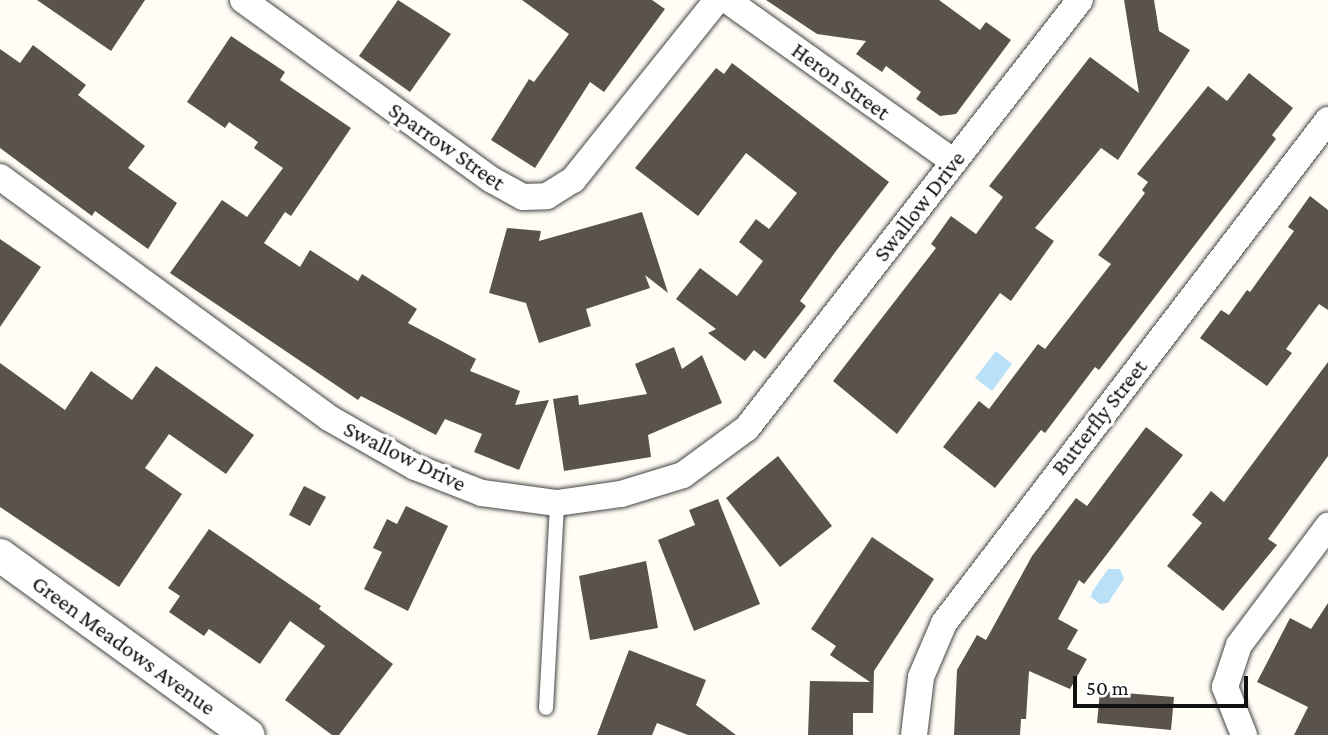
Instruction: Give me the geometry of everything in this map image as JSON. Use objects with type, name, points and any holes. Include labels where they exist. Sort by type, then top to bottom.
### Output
[{"type":"street","name":"Sparrow Street","points":[[243,0],[492,180],[523,197],[547,196],[573,180],[717,0]]},
{"type":"street","name":"Heron Street","points":[[727,0],[954,162]]},
{"type":"street","name":"Swallow Drive","points":[[0,177],[329,418],[415,467],[482,493],[556,503],[621,494],[683,475],[747,428],[1080,0]]},
{"type":"street","name":"Butterfly Street","points":[[914,735],[922,677],[944,623],[1328,120]]},
{"type":"street","points":[[1244,735],[1236,725],[1225,687],[1239,645],[1328,526]]},
{"type":"street","name":"Green Meadows Avenue","points":[[0,555],[248,735]]},
{"type":"lane","points":[[546,708],[556,503]]},
{"type":"water","points":[[996,351],[1012,364],[992,391],[975,378]]},
{"type":"water","points":[[1108,569],[1120,569],[1124,579],[1108,603],[1100,604],[1091,597],[1092,592]]},
{"type":"building","points":[[37,0],[145,0],[111,51]]},
{"type":"building","points":[[398,0],[451,34],[410,92],[359,56]]},
{"type":"building","points":[[522,0],[652,0],[665,9],[604,92],[590,82],[535,168],[491,140],[529,79],[534,82],[569,34]]},
{"type":"building","points":[[766,0],[939,0],[980,30],[986,22],[1011,40],[956,114],[940,116],[916,99],[921,92],[886,66],[882,72],[856,54],[866,41],[817,34]]},
{"type":"building","points":[[1124,0],[1154,0],[1159,31],[1190,50],[1118,160],[1101,148],[1035,228],[1054,241],[1011,301],[1000,293],[897,434],[833,381],[936,248],[931,244],[951,216],[976,234],[1003,197],[989,186],[1090,57],[1139,93]]},
{"type":"building","points":[[231,36],[285,72],[280,80],[351,128],[291,216],[285,212],[264,243],[300,267],[310,250],[358,281],[362,274],[417,309],[408,323],[476,359],[470,371],[520,391],[515,405],[549,400],[519,470],[474,452],[482,434],[445,419],[436,435],[361,396],[358,400],[170,273],[222,200],[247,217],[283,168],[254,148],[258,142],[229,122],[225,128],[187,102]]},
{"type":"building","points":[[33,45],[86,85],[78,95],[145,146],[128,168],[177,203],[148,249],[95,211],[92,216],[0,148],[0,49],[20,63]]},
{"type":"building","points":[[732,63],[889,182],[800,301],[806,306],[765,359],[754,350],[745,361],[708,333],[716,329],[676,299],[700,268],[737,296],[763,261],[739,242],[756,219],[769,229],[797,193],[746,153],[698,216],[635,168],[716,68],[724,74]]},
{"type":"building","points":[[1249,73],[1293,108],[1272,135],[1276,139],[1099,370],[1095,367],[1045,433],[1041,430],[995,488],[943,447],[979,401],[989,409],[1038,344],[1045,349],[1111,264],[1098,255],[1145,193],[1142,190],[1148,182],[1137,174],[1208,86],[1227,101]]},
{"type":"building","points":[[1310,196],[1328,210],[1328,310],[1319,304],[1286,349],[1292,353],[1267,386],[1200,338],[1221,310],[1229,315],[1247,290],[1250,292],[1294,231],[1288,227]]},
{"type":"building","points":[[642,212],[668,293],[645,275],[650,288],[586,309],[591,326],[539,343],[526,303],[489,293],[507,228],[541,231],[539,241]]},
{"type":"building","points":[[0,239],[41,267],[0,327]]},
{"type":"building","points":[[674,347],[682,369],[702,355],[722,403],[648,435],[651,457],[564,471],[553,399],[578,395],[579,405],[647,394],[635,364]]},
{"type":"building","points":[[1328,362],[1328,456],[1268,539],[1277,545],[1223,611],[1167,566],[1202,523],[1192,515],[1211,491],[1224,502]]},
{"type":"building","points":[[0,363],[65,410],[91,371],[132,400],[156,366],[254,435],[226,474],[169,434],[145,468],[182,494],[119,587],[0,507]]},
{"type":"building","points":[[1146,427],[1183,455],[1084,584],[1079,580],[1058,619],[1078,630],[1067,649],[1087,659],[1070,689],[1029,671],[1026,719],[1021,719],[1020,735],[954,735],[957,670],[977,635],[986,640],[1032,556],[1076,498],[1087,506]]},
{"type":"building","points":[[778,456],[832,526],[780,567],[726,498]]},
{"type":"building","points":[[304,486],[326,497],[310,526],[289,515]]},
{"type":"building","points":[[718,499],[760,604],[694,631],[658,540],[695,525],[689,510]]},
{"type":"building","points":[[406,506],[448,526],[408,611],[364,589],[382,552],[373,548],[387,519],[397,524]]},
{"type":"building","points":[[209,529],[321,606],[319,609],[393,664],[339,735],[332,735],[285,700],[325,646],[290,621],[260,664],[209,629],[204,636],[169,612],[180,596],[168,588]]},
{"type":"building","points":[[872,537],[934,579],[874,671],[873,713],[853,713],[853,735],[808,735],[810,681],[870,682],[830,655],[836,646],[811,629]]},
{"type":"building","points":[[646,561],[658,628],[590,640],[579,576]]},
{"type":"building","points":[[1328,603],[1328,735],[1294,735],[1308,707],[1257,682],[1290,618],[1311,629]]},
{"type":"building","points":[[629,650],[706,680],[696,705],[736,735],[688,735],[657,723],[652,735],[597,735]]},
{"type":"building","points":[[1100,691],[1174,697],[1171,730],[1097,723]]}]
